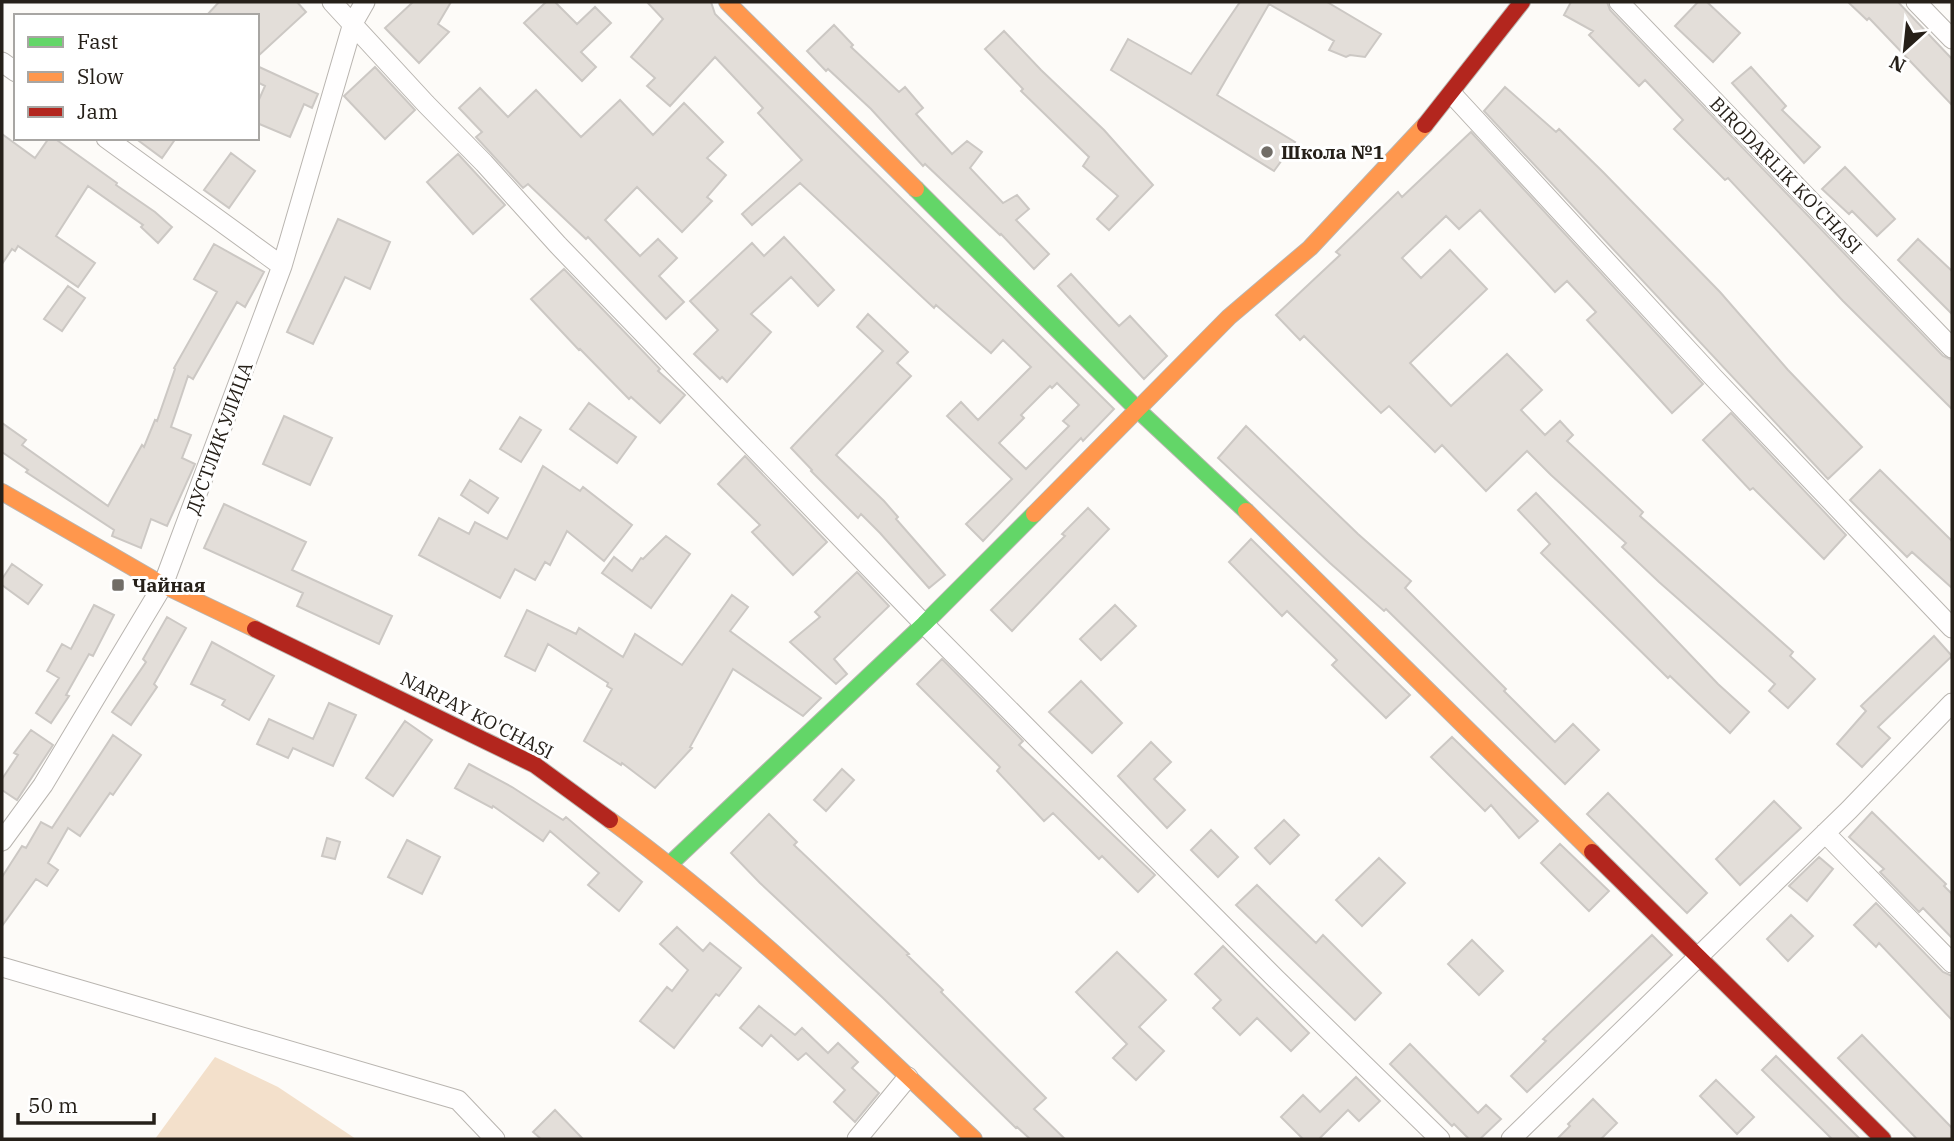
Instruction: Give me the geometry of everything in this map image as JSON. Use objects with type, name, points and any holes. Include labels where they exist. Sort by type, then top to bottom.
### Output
[{"type":"street","points":[[332,2],[558,245],[924,624],[1276,979],[1440,1139]]},
{"type":"street","name":"ДУСТЛИК УЛИЦА","points":[[2,841],[43,785],[163,585],[282,266],[353,23],[365,2]]},
{"type":"street","points":[[727,2],[1138,411],[1289,552],[1883,1139]]},
{"type":"street","points":[[670,864],[924,624],[1229,317],[1310,248],[1452,94],[1522,2]]},
{"type":"street","name":"BIRODARLIK KO'CHASI","points":[[1619,2],[1952,348]]},
{"type":"street","points":[[1916,2],[1952,39]]},
{"type":"street","points":[[1452,94],[1714,378],[1952,628]]},
{"type":"street","points":[[109,140],[282,266]]},
{"type":"street","name":"NARPAY KO'CHASI","points":[[2,492],[163,585],[535,765],[670,864],[802,976],[974,1139]]},
{"type":"street","points":[[1511,1139],[1825,833],[1952,703]]},
{"type":"street","points":[[1825,833],[1952,962]]},
{"type":"street","points":[[2,967],[458,1100],[495,1139]]},
{"type":"street","points":[[857,1139],[908,1077]]},
{"type":"shaded area","points":[[215,1057],[278,1087],[356,1139],[155,1139]]},
{"type":"building","points":[[219,2],[297,2],[306,12],[259,55],[259,14],[208,14]]},
{"type":"building","points":[[413,2],[451,2],[438,24],[449,32],[419,63],[385,28]]},
{"type":"building","points":[[546,2],[555,2],[577,24],[595,7],[611,23],[581,52],[596,67],[582,81],[524,23]]},
{"type":"building","points":[[647,2],[711,2],[715,14],[1114,409],[1083,441],[1081,438],[983,541],[966,524],[1012,479],[947,416],[961,402],[978,420],[1031,367],[1003,340],[991,353],[936,305],[934,308],[800,183],[752,225],[742,214],[802,160],[758,113],[763,108],[715,57],[670,106],[647,86],[655,78],[631,57],[663,19]],"holes":[[[1057,383],[1079,405],[1063,421],[1069,426],[1026,469],[999,443],[1024,418],[1021,415],[1050,386],[1052,388]]]},
{"type":"building","points":[[1240,2],[1327,2],[1381,34],[1365,57],[1346,57],[1329,50],[1334,41],[1269,4],[1217,95],[1295,142],[1274,171],[1111,70],[1128,39],[1191,74]]},
{"type":"building","points":[[1571,2],[1607,2],[1610,10],[1943,356],[1952,360],[1952,409],[1843,301],[1728,178],[1725,180],[1674,129],[1683,120],[1645,80],[1639,86],[1589,35],[1593,31],[1564,15]]},
{"type":"building","points":[[1698,2],[1707,2],[1740,33],[1713,62],[1675,26]]},
{"type":"building","points":[[1848,2],[1898,2],[1952,59],[1952,105],[1869,18],[1867,20]]},
{"type":"building","points":[[834,25],[853,45],[851,47],[899,92],[905,87],[923,108],[916,114],[952,154],[967,141],[982,152],[970,168],[1003,203],[1017,195],[1029,209],[1016,220],[1049,254],[1034,269],[1001,234],[925,164],[923,166],[871,109],[807,51]]},
{"type":"building","points":[[1004,31],[1104,130],[1153,185],[1109,230],[1097,219],[1118,196],[1083,166],[1089,157],[1021,91],[1023,89],[985,49]]},
{"type":"building","points":[[259,67],[318,94],[312,108],[304,104],[290,137],[259,124],[259,100],[265,86],[259,83]]},
{"type":"building","points":[[375,67],[415,110],[385,139],[344,96]]},
{"type":"building","points":[[1751,67],[1786,106],[1782,110],[1820,147],[1804,163],[1732,83]]},
{"type":"building","points":[[1505,87],[1556,132],[1559,129],[1603,172],[1720,292],[1788,370],[1862,447],[1828,479],[1484,111]]},
{"type":"building","points":[[480,88],[508,117],[536,90],[581,137],[620,100],[653,135],[684,103],[723,142],[707,158],[726,175],[707,197],[712,201],[682,232],[637,187],[605,220],[640,256],[658,239],[677,258],[659,276],[684,302],[666,319],[588,237],[586,239],[528,184],[523,188],[476,137],[482,132],[459,108]]},
{"type":"building","points":[[1471,132],[1703,384],[1672,413],[1587,320],[1596,312],[1567,281],[1555,292],[1480,210],[1459,229],[1446,216],[1402,258],[1421,278],[1450,250],[1487,289],[1410,363],[1451,406],[1507,354],[1542,390],[1521,410],[1545,435],[1560,421],[1573,435],[1567,441],[1643,512],[1640,516],[1793,652],[1790,656],[1815,679],[1788,708],[1769,691],[1775,684],[1659,582],[1622,547],[1626,543],[1527,451],[1486,491],[1442,445],[1435,452],[1389,406],[1381,413],[1304,336],[1300,340],[1276,315],[1340,255],[1336,252],[1398,192],[1402,197]]},
{"type":"building","points":[[2,134],[35,158],[48,140],[57,140],[172,227],[158,243],[141,227],[143,225],[88,186],[56,236],[95,263],[78,287],[18,246],[15,251],[12,249],[2,264]]},
{"type":"building","points":[[138,140],[175,140],[162,158]]},
{"type":"building","points":[[231,153],[255,171],[229,208],[204,190]]},
{"type":"building","points":[[458,154],[505,205],[473,234],[427,182]]},
{"type":"building","points":[[1845,167],[1895,219],[1877,236],[1852,211],[1849,214],[1822,189]]},
{"type":"building","points":[[338,219],[390,242],[370,289],[345,277],[313,344],[287,332]]},
{"type":"building","points":[[784,237],[834,290],[818,306],[791,277],[751,314],[771,332],[727,382],[722,377],[720,379],[694,354],[718,330],[690,301],[752,243],[764,256]]},
{"type":"building","points":[[1918,239],[1952,271],[1952,314],[1898,260]]},
{"type":"building","points":[[214,244],[264,272],[245,307],[237,302],[193,379],[188,376],[171,427],[191,435],[182,458],[195,464],[167,526],[151,519],[141,548],[112,536],[114,530],[26,472],[28,470],[2,452],[2,423],[26,440],[22,445],[108,506],[142,445],[144,447],[155,420],[157,421],[174,368],[217,292],[194,279]]},
{"type":"building","points":[[564,269],[660,369],[658,371],[685,395],[660,423],[631,397],[629,399],[531,299]]},
{"type":"building","points":[[1071,274],[1119,326],[1130,316],[1167,356],[1144,379],[1058,286]]},
{"type":"building","points":[[68,286],[85,298],[62,331],[44,319]]},
{"type":"building","points":[[868,314],[908,352],[897,363],[911,376],[836,455],[884,501],[898,517],[896,519],[945,575],[929,588],[880,533],[861,514],[858,518],[791,448],[883,351],[857,327]]},
{"type":"building","points":[[589,403],[636,437],[617,463],[570,429]]},
{"type":"building","points":[[1731,413],[1846,535],[1824,559],[1753,488],[1750,490],[1703,440]]},
{"type":"building","points":[[284,416],[332,438],[310,485],[263,464]]},
{"type":"building","points":[[520,417],[541,430],[521,462],[500,449]]},
{"type":"building","points":[[1246,426],[1411,581],[1405,588],[1555,742],[1573,724],[1599,750],[1565,784],[1386,609],[1384,611],[1330,563],[1218,458]]},
{"type":"building","points":[[745,456],[827,542],[793,575],[752,532],[760,525],[718,484]]},
{"type":"building","points":[[543,466],[580,491],[583,487],[632,525],[604,561],[567,531],[550,565],[545,562],[535,580],[515,569],[500,598],[419,555],[439,518],[469,534],[475,522],[507,539]]},
{"type":"building","points":[[1880,470],[1952,541],[1952,588],[1912,552],[1907,557],[1850,500]]},
{"type":"building","points":[[470,480],[498,498],[488,513],[461,495]]},
{"type":"building","points":[[1536,493],[1718,684],[1749,712],[1730,733],[1670,676],[1668,678],[1541,553],[1550,544],[1518,510]]},
{"type":"building","points":[[224,504],[306,542],[292,570],[392,616],[379,644],[297,606],[303,593],[204,548]]},
{"type":"building","points":[[1088,508],[1109,529],[1012,631],[991,610],[1065,536],[1062,534]]},
{"type":"building","points":[[666,536],[690,554],[651,608],[602,573],[614,557],[632,571],[641,558]]},
{"type":"building","points":[[1251,539],[1410,695],[1386,718],[1332,665],[1337,660],[1287,611],[1282,616],[1229,562]]},
{"type":"building","points":[[12,564],[42,585],[28,604],[2,585],[2,579]]},
{"type":"building","points":[[857,572],[889,606],[834,659],[847,674],[836,684],[790,642],[820,617],[815,612]]},
{"type":"building","points":[[732,595],[748,607],[730,631],[821,698],[803,716],[733,669],[690,747],[692,748],[655,788],[622,763],[621,765],[584,741],[612,689],[607,686],[608,683],[548,644],[535,671],[505,656],[527,610],[576,634],[579,628],[623,657],[635,634],[682,665]]},
{"type":"building","points":[[94,605],[114,615],[93,656],[89,654],[66,695],[69,696],[51,723],[36,713],[59,678],[47,671],[62,644],[71,649]]},
{"type":"building","points":[[1115,605],[1136,626],[1101,660],[1080,639]]},
{"type":"building","points":[[167,617],[186,628],[154,684],[157,687],[131,725],[112,712],[146,662],[143,659]]},
{"type":"building","points":[[1934,636],[1952,656],[1878,727],[1890,738],[1862,767],[1837,744],[1866,711],[1861,706]]},
{"type":"building","points":[[212,642],[274,676],[249,720],[222,705],[225,700],[191,684]]},
{"type":"building","points":[[942,659],[1023,741],[1019,745],[1155,875],[1138,892],[1102,856],[1099,859],[1053,813],[1044,821],[997,771],[1000,767],[917,684]]},
{"type":"building","points":[[1081,681],[1122,723],[1092,753],[1049,712]]},
{"type":"building","points":[[329,703],[356,715],[333,766],[293,748],[288,758],[257,744],[269,719],[313,739]]},
{"type":"building","points":[[405,721],[432,740],[393,796],[366,778]]},
{"type":"building","points":[[31,730],[53,745],[17,800],[2,790],[2,779],[18,755],[14,753]]},
{"type":"building","points":[[113,735],[141,755],[80,836],[68,828],[48,863],[58,870],[47,886],[36,879],[2,926],[2,877],[22,846],[26,848],[41,822],[52,828]]},
{"type":"building","points":[[1452,737],[1538,821],[1519,838],[1491,805],[1485,811],[1431,757]]},
{"type":"building","points":[[1151,742],[1171,762],[1154,779],[1185,810],[1167,828],[1118,776]]},
{"type":"building","points":[[469,764],[512,787],[563,820],[566,817],[642,882],[619,911],[588,885],[599,873],[550,831],[543,841],[493,806],[492,808],[455,788]]},
{"type":"building","points":[[842,769],[854,780],[826,811],[814,800]]},
{"type":"building","points":[[1608,793],[1707,893],[1687,913],[1587,814]]},
{"type":"building","points":[[1774,801],[1801,828],[1740,885],[1716,859]]},
{"type":"building","points":[[1872,812],[1946,884],[1944,886],[1952,894],[1952,938],[1923,908],[1919,912],[1880,872],[1884,869],[1849,837]]},
{"type":"building","points":[[769,814],[797,842],[794,845],[909,954],[907,955],[943,990],[941,992],[1046,1098],[1034,1109],[1065,1139],[1030,1139],[1016,1128],[731,853]]},
{"type":"building","points":[[1284,820],[1299,835],[1270,864],[1255,848]]},
{"type":"building","points":[[1211,830],[1238,857],[1218,877],[1191,850]]},
{"type":"building","points":[[327,838],[340,842],[335,859],[322,856]]},
{"type":"building","points":[[407,840],[440,857],[422,894],[388,877]]},
{"type":"building","points":[[1560,844],[1609,891],[1589,911],[1541,863]]},
{"type":"building","points":[[1819,857],[1833,869],[1807,901],[1789,886]]},
{"type":"building","points":[[1379,858],[1405,883],[1362,926],[1336,900]]},
{"type":"building","points":[[1257,885],[1316,943],[1323,935],[1381,993],[1355,1020],[1236,905]]},
{"type":"building","points":[[1876,903],[1943,972],[1952,976],[1952,1020],[1879,943],[1876,947],[1854,925]]},
{"type":"building","points":[[1791,915],[1813,936],[1788,961],[1767,939]]},
{"type":"building","points":[[677,927],[703,951],[710,943],[741,968],[719,996],[716,994],[674,1048],[640,1021],[667,987],[672,991],[688,970],[660,944]]},
{"type":"building","points":[[1652,935],[1672,955],[1527,1092],[1511,1076],[1546,1041],[1543,1039]]},
{"type":"building","points":[[1472,940],[1503,971],[1479,995],[1448,964]]},
{"type":"building","points":[[1223,946],[1309,1033],[1291,1051],[1257,1018],[1240,1035],[1213,1008],[1221,1000],[1195,974]]},
{"type":"building","points":[[1117,952],[1166,1000],[1139,1027],[1164,1051],[1136,1080],[1113,1058],[1127,1044],[1076,992]]},
{"type":"building","points":[[759,1006],[795,1035],[802,1028],[828,1053],[838,1043],[858,1062],[852,1068],[879,1093],[855,1122],[834,1102],[845,1090],[806,1053],[798,1060],[771,1035],[762,1046],[740,1028]]},
{"type":"building","points":[[1862,1035],[1952,1128],[1952,1139],[1917,1139],[1838,1058]]},
{"type":"building","points":[[1410,1044],[1478,1113],[1486,1105],[1501,1119],[1480,1139],[1469,1139],[1454,1124],[1452,1126],[1390,1064]]},
{"type":"building","points":[[1776,1056],[1860,1139],[1832,1139],[1762,1070]]},
{"type":"building","points":[[1356,1077],[1380,1101],[1359,1121],[1348,1110],[1319,1139],[1303,1139],[1281,1117],[1303,1095],[1320,1112]]},
{"type":"building","points":[[1716,1080],[1754,1117],[1737,1134],[1700,1096]]},
{"type":"building","points":[[1593,1099],[1617,1123],[1601,1139],[1557,1139],[1570,1126],[1568,1124]]},
{"type":"building","points":[[555,1110],[583,1139],[541,1139],[533,1132]]},
{"type":"traffic: fast","points":[[916,189],[1138,410],[1246,511]]},
{"type":"traffic: fast","points":[[670,864],[924,624],[1034,514]]},
{"type":"traffic: slow","points":[[727,2],[916,189]]},
{"type":"traffic: slow","points":[[1034,514],[1229,317],[1310,248],[1425,125]]},
{"type":"traffic: slow","points":[[2,492],[163,585],[255,629]]},
{"type":"traffic: slow","points":[[1246,511],[1592,852]]},
{"type":"traffic: slow","points":[[610,820],[752,934],[974,1139]]},
{"type":"traffic: jam","points":[[1425,125],[1522,2]]},
{"type":"traffic: jam","points":[[255,629],[535,765],[610,820]]},
{"type":"traffic: jam","points":[[1592,852],[1883,1139]]},
{"type":"place","name":"Школа №1","points":[[1267,152]]},
{"type":"place","name":"Чайная","points":[[118,585]]}]
